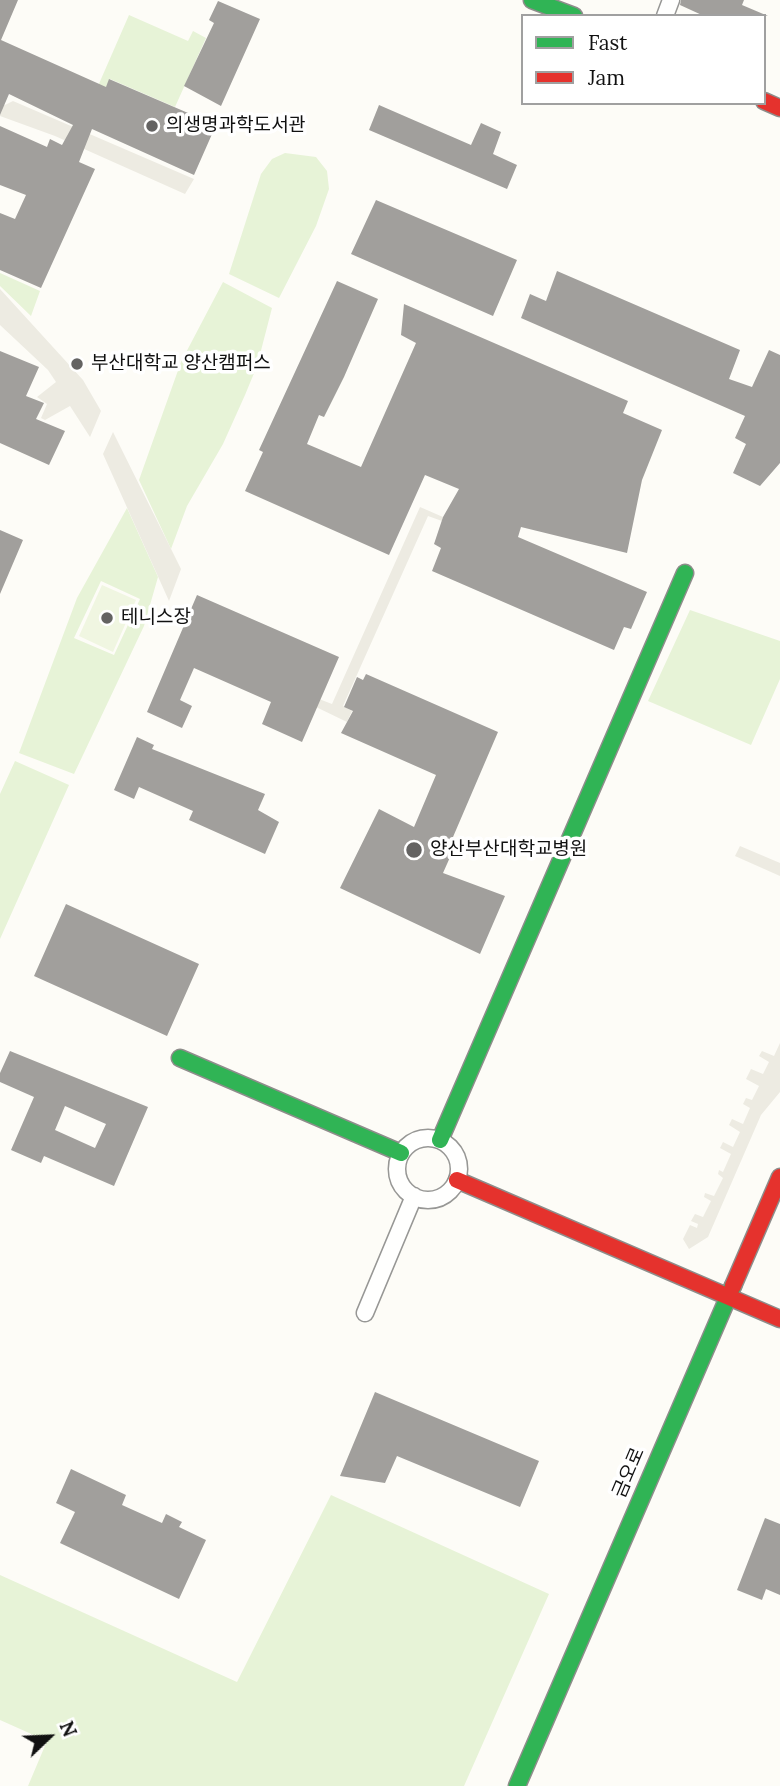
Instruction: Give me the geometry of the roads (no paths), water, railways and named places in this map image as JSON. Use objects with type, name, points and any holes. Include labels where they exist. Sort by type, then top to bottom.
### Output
[{"type":"street","points":[[532,0],[570,14]]},
{"type":"street","points":[[440,1140],[685,573]]},
{"type":"street","points":[[180,1058],[401,1153]]},
{"type":"street","points":[[431,1138],[440,1140],[454,1152],[459,1171],[457,1180],[444,1195],[424,1199],[414,1196],[406,1191],[397,1173],[401,1153],[414,1141],[431,1138]]},
{"type":"street","name":"금오로","points":[[517,1786],[780,1177]]},
{"type":"street","points":[[457,1180],[780,1319]]},
{"type":"street","points":[[365,1312],[414,1196]]},
{"type":"place","name":"의생명과학도서관","points":[[152,126]]},
{"type":"place","name":"부산대학교 양산캠퍼스","points":[[77,364]]},
{"type":"place","name":"테니스장","points":[[107,618]]},
{"type":"place","name":"양산부산대학교병원","points":[[414,850]]}]
